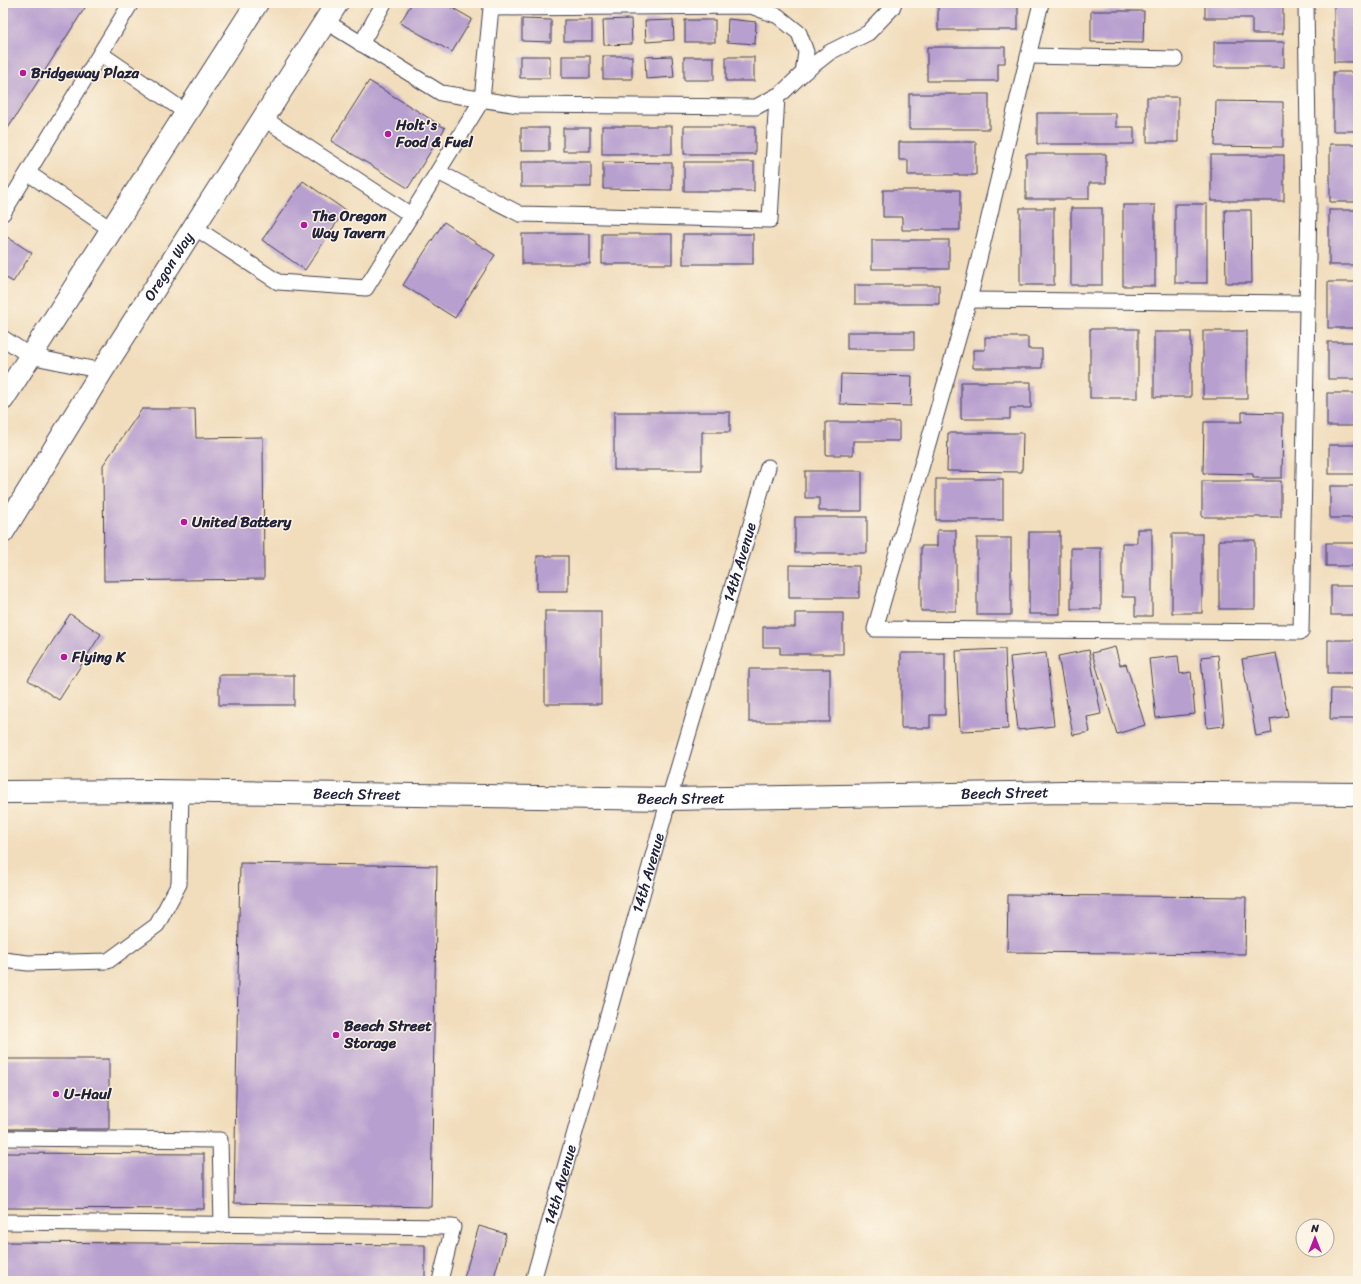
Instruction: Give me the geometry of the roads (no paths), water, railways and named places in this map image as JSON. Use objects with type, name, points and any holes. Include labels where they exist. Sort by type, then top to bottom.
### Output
[{"type":"street","points":[[3,399],[257,3]]},
{"type":"street","name":"Oregon Way","points":[[3,532],[102,371],[337,3]]},
{"type":"street","name":"Beech Street","points":[[3,792],[181,792],[669,799],[1063,792],[1358,794]]},
{"type":"lane","points":[[3,213],[131,3]]},
{"type":"lane","points":[[361,44],[384,3]]},
{"type":"lane","points":[[325,21],[440,93],[518,106],[756,107],[782,93],[803,73],[830,52],[868,33],[892,8],[894,3]]},
{"type":"lane","points":[[1041,3],[969,300],[875,629],[1301,632],[1309,202],[1306,3]]},
{"type":"lane","points":[[194,227],[278,282],[366,288],[482,100],[491,6],[750,6],[778,16],[799,33],[806,52],[803,73]]},
{"type":"lane","points":[[101,54],[187,114]]},
{"type":"lane","points":[[1029,56],[1175,59]]},
{"type":"lane","points":[[438,172],[520,214],[770,220],[776,96]]},
{"type":"lane","points":[[263,118],[411,215]]},
{"type":"lane","points":[[28,173],[112,230]]},
{"type":"lane","points":[[969,300],[1307,304]]},
{"type":"lane","points":[[3,338],[30,356],[102,371]]},
{"type":"lane","name":"14th Avenue","points":[[533,1281],[669,799],[768,467]]},
{"type":"lane","points":[[3,960],[28,963],[108,961],[157,925],[179,884],[181,792]]},
{"type":"lane","points":[[3,1138],[220,1140],[222,1224]]},
{"type":"lane","points":[[3,1222],[453,1228],[440,1281]]},
{"type":"place","name":"Bridgeway Plaza","points":[[23,73]]},
{"type":"place","name":"Holt's Food & Fuel","points":[[388,134]]},
{"type":"place","name":"The Oregon Way Tavern","points":[[304,225]]},
{"type":"place","name":"United Battery","points":[[184,522]]},
{"type":"place","name":"Flying K","points":[[64,657]]},
{"type":"place","name":"Beech Street Storage","points":[[336,1035]]},
{"type":"place","name":"U-Haul","points":[[56,1094]]}]
